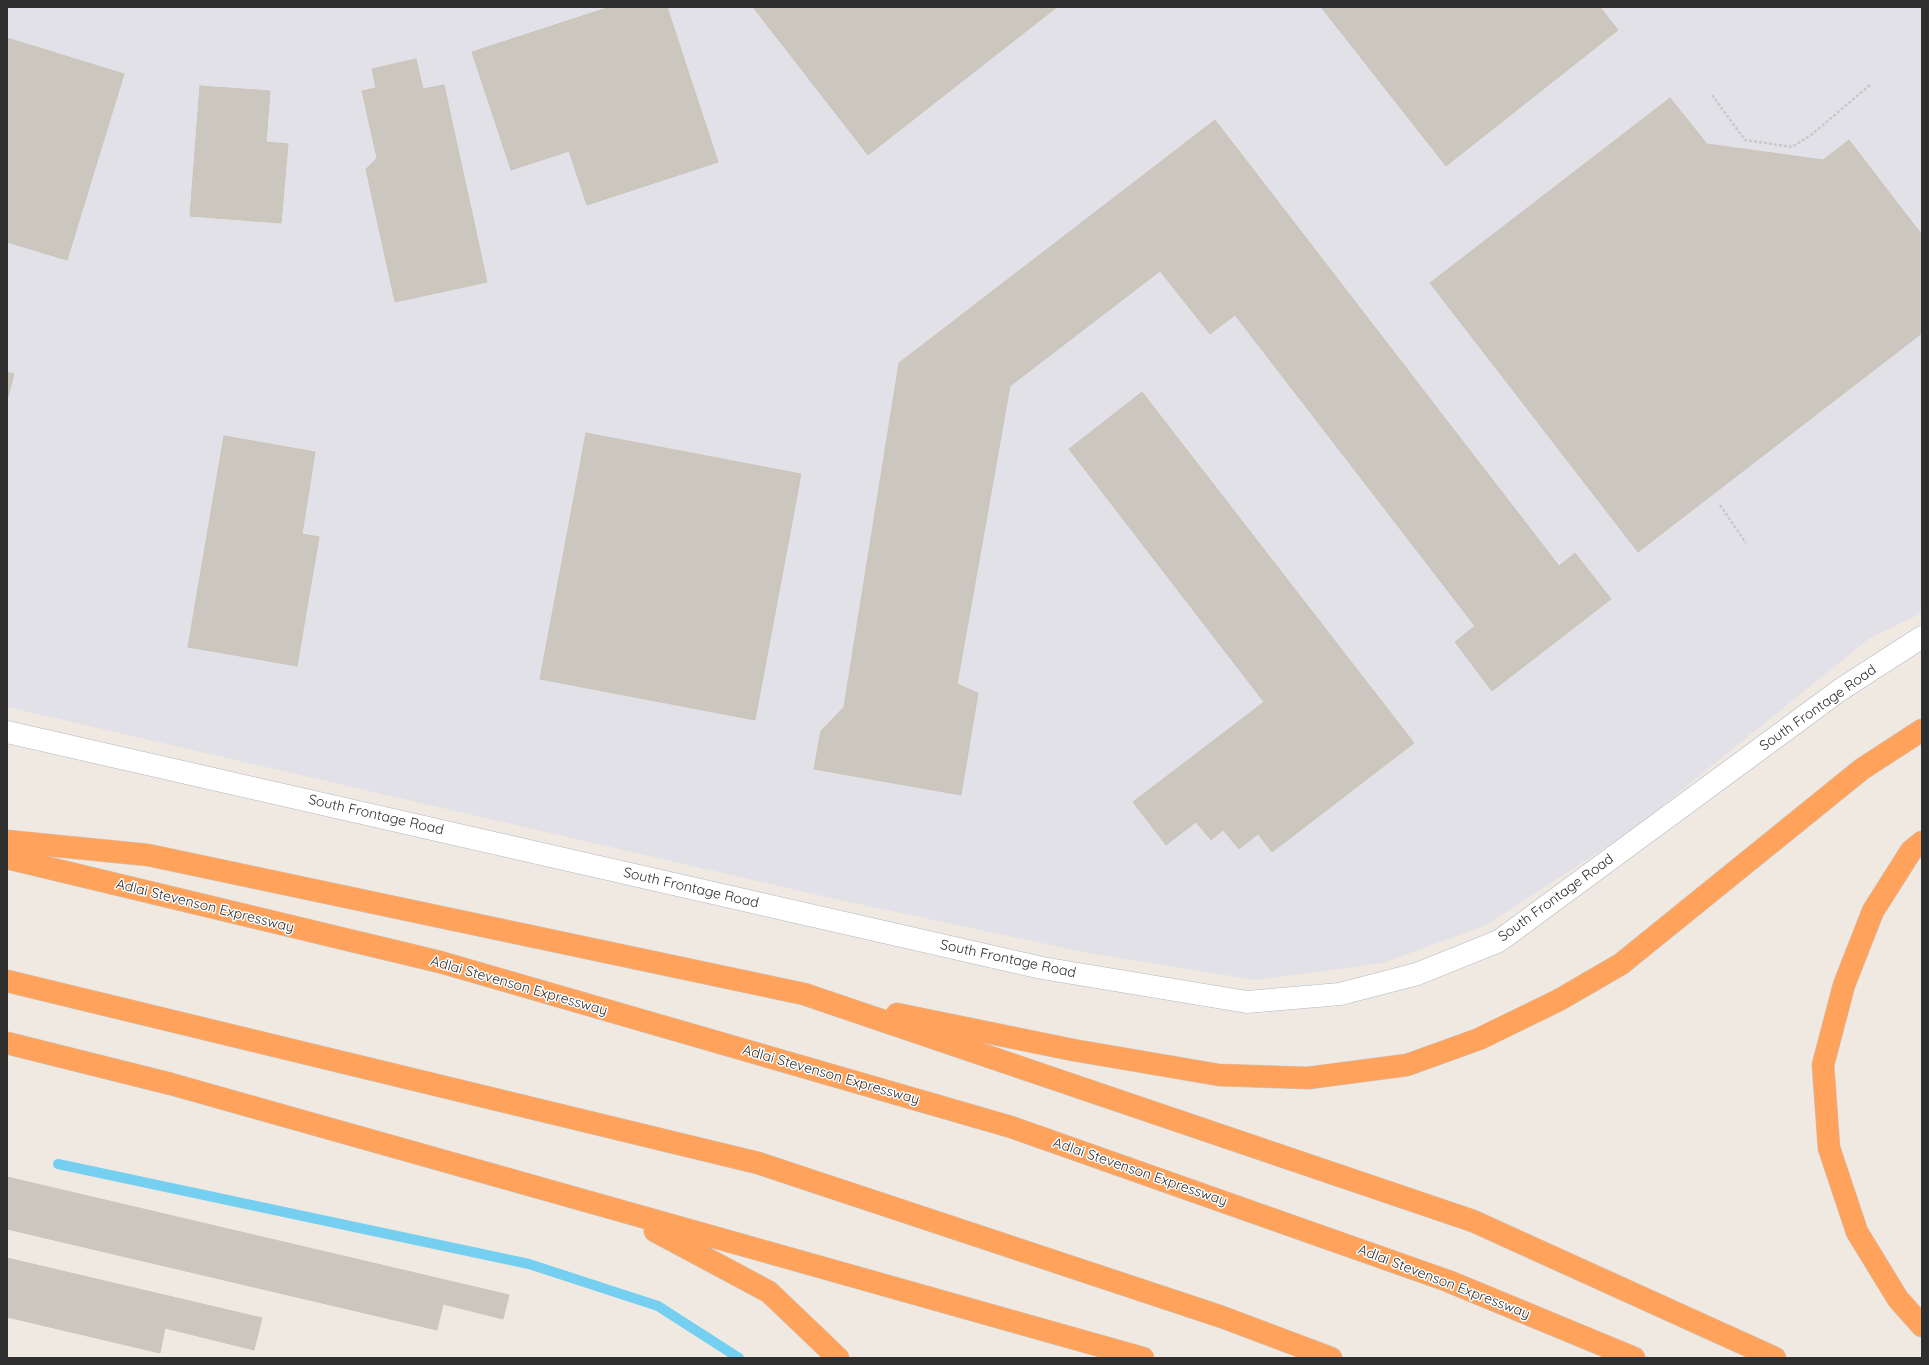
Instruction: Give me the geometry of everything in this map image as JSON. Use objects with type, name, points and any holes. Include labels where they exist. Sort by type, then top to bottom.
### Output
[{"type":"highway","points":[[7,841],[148,855],[1073,1050],[1219,1075],[1308,1078],[1407,1065],[1479,1039],[1559,1000],[1621,964],[1862,769],[1922,730]]},
{"type":"highway","points":[[1922,842],[1911,851],[1873,911],[1844,985],[1823,1065],[1829,1148],[1857,1232],[1898,1299],[1922,1326]]},
{"type":"highway","name":"Adlai Stevenson Expressway","points":[[7,858],[440,962],[1011,1127],[1448,1281],[1634,1358]]},
{"type":"highway","points":[[7,981],[758,1162],[1222,1317],[1331,1358]]},
{"type":"highway","points":[[804,994],[1473,1221],[1775,1358]]},
{"type":"highway","points":[[7,1043],[170,1084],[1143,1358]]},
{"type":"highway","points":[[619,1211],[770,1292],[838,1358]]},
{"type":"street","name":"South Frontage Road","points":[[7,732],[1035,966],[1247,1002],[1340,994],[1417,974],[1499,941],[1840,690],[1922,637]]},
{"type":"path","points":[[1712,95],[1745,140],[1792,147],[1811,135],[1870,85]]},
{"type":"path","points":[[1720,505],[1746,543]]},
{"type":"shaded area","points":[[7,7],[1922,7],[1922,613],[1870,638],[1631,831],[1486,925],[1383,963],[1256,980],[1088,953],[826,897],[7,707]]},
{"type":"building","points":[[610,7],[667,7],[718,162],[587,205],[569,151],[511,170],[472,52]]},
{"type":"building","points":[[753,7],[1057,7],[868,155]]},
{"type":"building","points":[[1321,7],[1600,7],[1618,30],[1446,166]]},
{"type":"building","points":[[7,38],[124,74],[67,260],[7,242]]},
{"type":"building","points":[[416,59],[423,89],[444,85],[487,282],[395,302],[366,169],[377,158],[362,91],[376,88],[372,69]]},
{"type":"building","points":[[200,86],[270,91],[266,142],[288,144],[281,223],[190,216]]},
{"type":"building","points":[[1670,98],[1707,144],[1823,160],[1849,140],[1922,235],[1922,333],[1638,552],[1430,283]]},
{"type":"building","points":[[1215,120],[1559,566],[1575,553],[1611,599],[1492,691],[1455,642],[1475,626],[1235,315],[1210,334],[1160,271],[1010,386],[957,684],[978,693],[961,795],[814,769],[821,731],[844,707],[899,363]]},
{"type":"building","points":[[7,372],[14,374],[7,400]]},
{"type":"building","points":[[1142,392],[1414,743],[1272,852],[1258,834],[1239,849],[1223,830],[1211,840],[1196,822],[1166,845],[1133,802],[1264,702],[1069,449]]},
{"type":"building","points":[[586,433],[801,474],[755,720],[540,679]]},
{"type":"building","points":[[224,436],[315,452],[302,534],[319,537],[297,666],[188,647]]},
{"type":"building","points":[[7,1177],[509,1295],[503,1319],[443,1304],[437,1330],[7,1229]]},
{"type":"building","points":[[7,1258],[262,1318],[254,1350],[165,1328],[160,1353],[7,1317]]},
{"type":"waterway","points":[[58,1164],[529,1264],[658,1306],[739,1358]]}]
